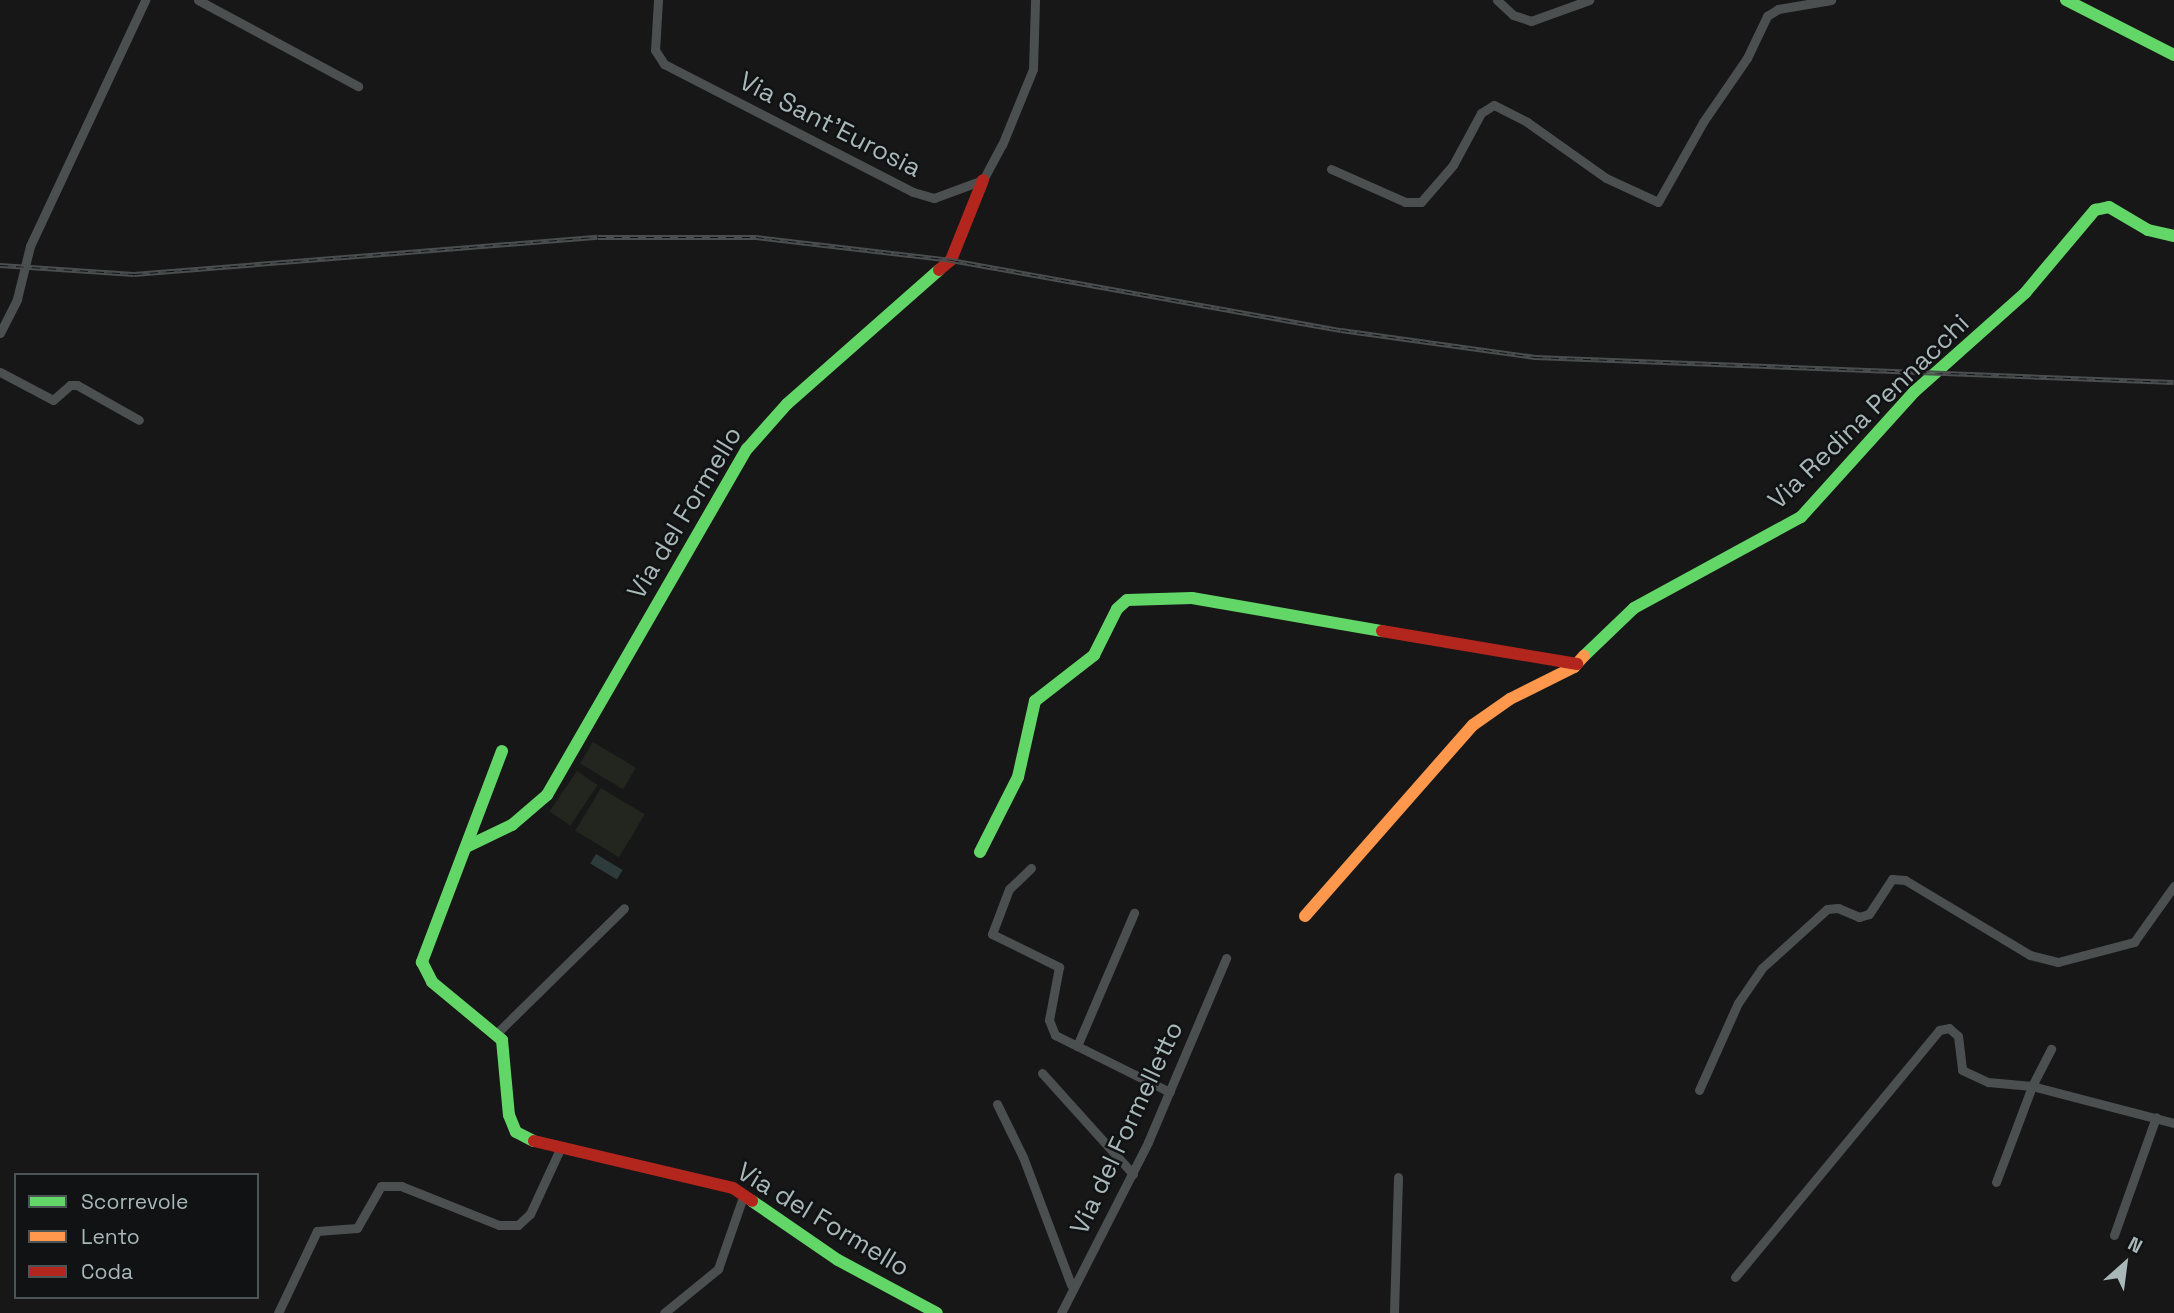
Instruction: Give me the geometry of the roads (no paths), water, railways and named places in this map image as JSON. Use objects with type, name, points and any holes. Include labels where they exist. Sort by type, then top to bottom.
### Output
[{"type":"street","points":[[0,333],[17,299],[26,255],[145,0]]},
{"type":"street","points":[[198,0],[358,86]]},
{"type":"street","name":"Via Sant'Eurosia","points":[[658,0],[655,50],[666,65],[921,195],[940,197],[983,180]]},
{"type":"street","points":[[983,180],[1032,74],[1035,0]]},
{"type":"street","points":[[1497,0],[1515,16],[1534,21],[1589,0]]},
{"type":"street","points":[[1331,169],[1405,202],[1421,202],[1454,165],[1483,111],[1494,105],[1527,122],[1612,181],[1658,202],[1703,122],[1747,58],[1767,16],[1778,9],[1830,0]]},
{"type":"street","points":[[2066,0],[2174,55]]},
{"type":"street","name":"Via del Formello","points":[[466,847],[512,825],[544,798],[747,449],[791,400],[951,260],[983,180]]},
{"type":"street","name":"Via Redina Pennacchi","points":[[1306,916],[1464,732],[1505,702],[1577,664],[1629,611],[1801,517],[1914,392],[2025,293],[2095,210],[2109,207],[2148,230],[2174,236]]},
{"type":"street","points":[[0,372],[50,400],[77,385],[139,420]]},
{"type":"street","points":[[980,852],[1018,777],[1035,701],[1094,655],[1118,607],[1127,600],[1192,598],[1577,664]]},
{"type":"street","points":[[502,751],[426,944],[422,966],[439,989],[496,1034],[624,908]]},
{"type":"street","points":[[1031,867],[1009,889],[992,934],[1058,965],[1061,973],[1049,1027],[1077,1046],[1170,1092]]},
{"type":"street","points":[[1699,1090],[1732,1014],[1758,972],[1827,909],[1838,908],[1859,917],[1869,914],[1892,879],[1902,879],[2030,955],[2058,962],[2134,942],[2174,886]]},
{"type":"street","points":[[1077,1046],[1134,913]]},
{"type":"street","name":"Via del Formelletto","points":[[1061,1313],[1071,1286],[1133,1174],[1226,958]]},
{"type":"street","points":[[1735,1277],[1939,1030],[1949,1028],[1958,1036],[1959,1064],[1967,1074],[1982,1081],[2032,1086],[2174,1123]]},
{"type":"street","name":"Via del Formello","points":[[496,1034],[505,1051],[508,1111],[514,1129],[530,1141],[711,1181],[744,1195],[826,1253],[937,1313]]},
{"type":"street","points":[[1996,1182],[2032,1086],[2051,1049]]},
{"type":"street","points":[[1042,1073],[1133,1174]]},
{"type":"street","points":[[997,1104],[1023,1157],[1071,1286]]},
{"type":"street","points":[[2114,1235],[2157,1117]]},
{"type":"street","points":[[278,1313],[317,1231],[357,1228],[381,1186],[395,1184],[495,1224],[518,1225],[532,1211],[560,1149]]},
{"type":"street","points":[[1394,1313],[1398,1177]]},
{"type":"street","points":[[664,1313],[718,1269],[744,1195]]},
{"type":"railway","points":[[0,265],[134,274],[598,237],[756,237],[951,260],[1341,330],[1535,357],[2174,382]]}]
